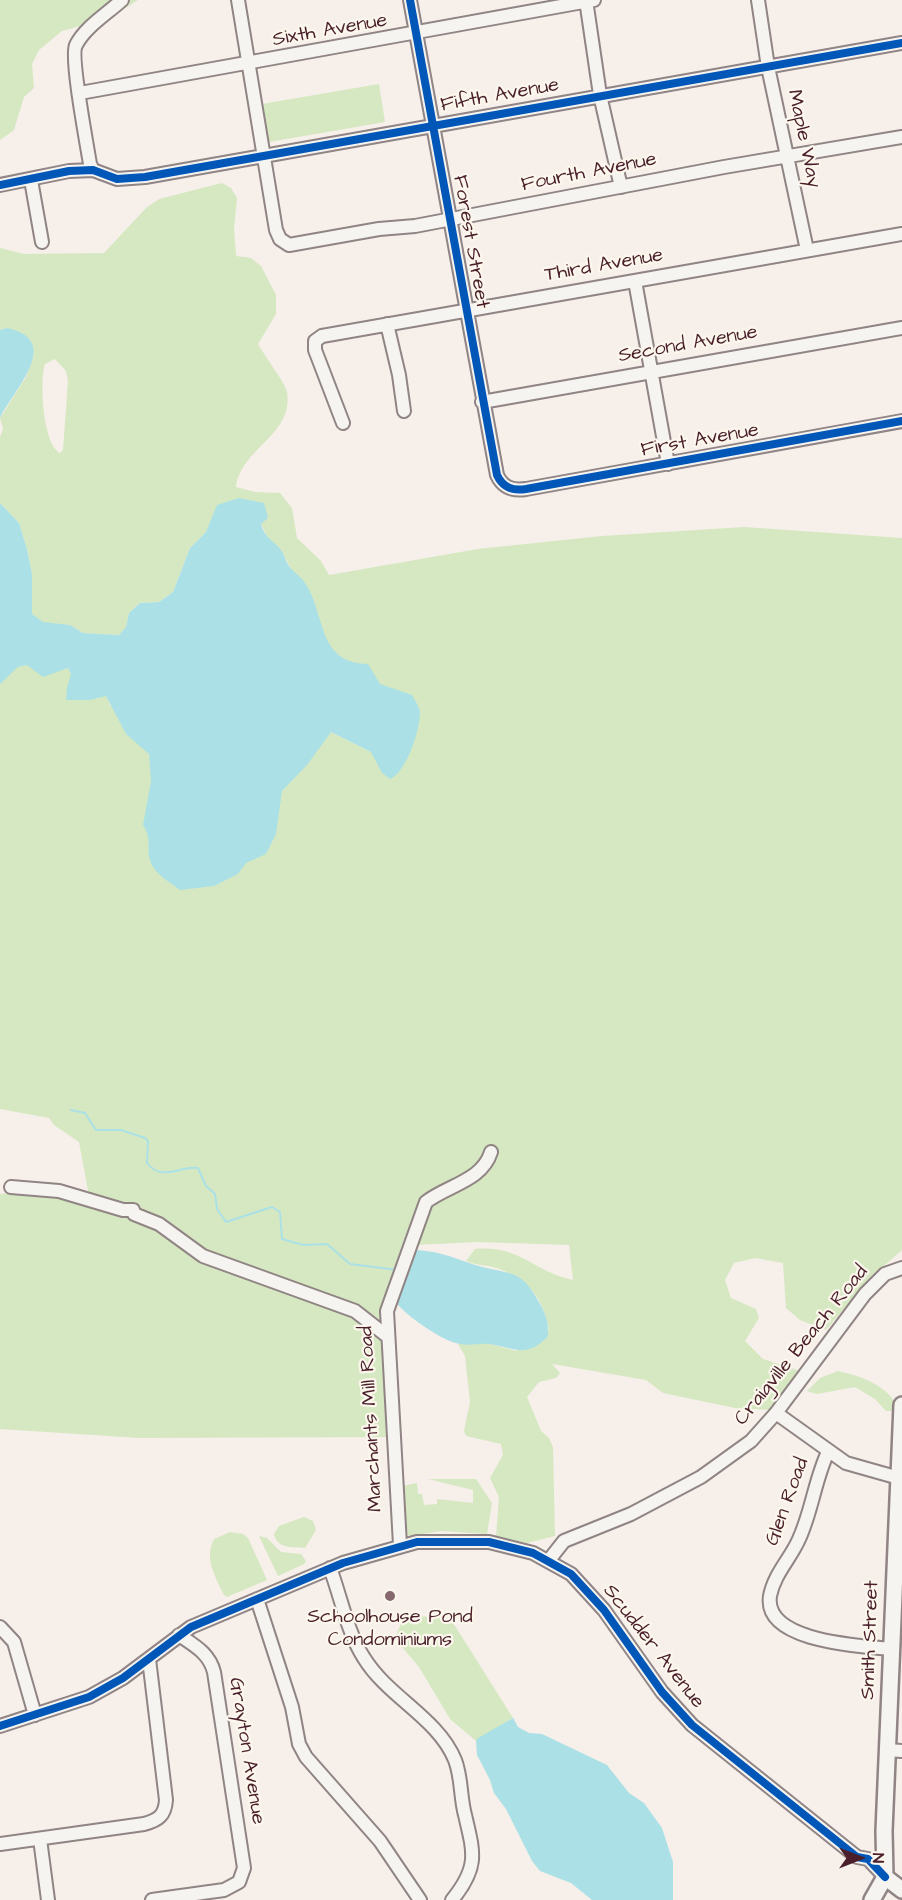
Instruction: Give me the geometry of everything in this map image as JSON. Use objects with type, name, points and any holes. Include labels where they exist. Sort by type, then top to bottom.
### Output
[{"type":"main road","name":"Smith Street","points":[[885,1877],[895,1750],[892,1649],[902,1405]]},
{"type":"main road","name":"Scudder Avenue","points":[[885,1877],[902,1890]]},
{"type":"main road","points":[[872,1900],[885,1877]]},
{"type":"street","points":[[93,170],[90,164],[74,47],[82,36],[122,0]]},
{"type":"street","points":[[238,0],[263,155]]},
{"type":"street","name":"Forest Street","points":[[410,0],[482,402],[497,475],[505,486]]},
{"type":"street","points":[[588,0],[600,95],[621,187]]},
{"type":"street","name":"Sixth Avenue","points":[[80,93],[588,0]]},
{"type":"street","name":"Maple Way","points":[[758,0],[768,67],[807,250]]},
{"type":"street","name":"Fifth Avenue","points":[[0,185],[69,171],[93,170],[109,178],[128,179],[902,44]]},
{"type":"street","name":"Fourth Avenue","points":[[263,155],[276,230],[280,239],[285,242],[303,244],[379,229],[415,226],[787,156],[902,137]]},
{"type":"street","points":[[31,180],[42,242]]},
{"type":"street","name":"Third Avenue","points":[[343,423],[316,353],[315,341],[322,336],[902,234]]},
{"type":"street","points":[[635,281],[669,464]]},
{"type":"street","points":[[387,324],[399,375],[404,411]]},
{"type":"street","name":"Second Avenue","points":[[482,402],[902,328]]},
{"type":"street","name":"First Avenue","points":[[505,486],[512,490],[526,489],[902,421]]},
{"type":"street","name":"Marchants Mill Road","points":[[400,1545],[387,1311],[426,1202],[479,1172],[488,1162],[490,1152]]},
{"type":"street","points":[[11,1187],[59,1191],[123,1210],[133,1210],[134,1214],[159,1224],[203,1256],[355,1311],[387,1336]]},
{"type":"street","name":"Craigville Beach Road","points":[[549,1560],[564,1541],[631,1514],[715,1468],[751,1441],[776,1413],[866,1294],[885,1274],[902,1268]]},
{"type":"street","points":[[369,1322],[387,1311]]},
{"type":"street","points":[[776,1413],[846,1463],[899,1478]]},
{"type":"street","name":"Glen Road","points":[[828,1452],[799,1539],[774,1581],[771,1607],[780,1624],[790,1629],[846,1646],[892,1649]]},
{"type":"street","name":"Scudder Avenue","points":[[0,1726],[89,1697],[123,1678],[179,1635],[200,1623],[330,1568],[400,1545],[440,1540],[482,1541],[513,1547],[549,1560],[585,1587],[662,1692],[700,1732],[857,1857],[868,1859],[885,1877]]},
{"type":"street","points":[[330,1568],[362,1656],[389,1688],[443,1740],[455,1759],[473,1846],[469,1873],[452,1900]]},
{"type":"street","points":[[257,1599],[292,1707],[299,1744],[306,1757],[380,1841],[420,1900]]},
{"type":"street","points":[[0,1627],[14,1642],[35,1715]]},
{"type":"street","name":"Grayton Avenue","points":[[152,1900],[224,1890],[239,1882],[244,1868],[211,1661],[179,1635]]},
{"type":"street","points":[[0,1844],[144,1824],[156,1821],[163,1814],[166,1800],[149,1659]]},
{"type":"street","points":[[40,1839],[48,1900]]},
{"type":"green space","points":[[0,0],[138,0],[110,18],[62,31],[39,50],[32,64],[34,88],[24,97],[14,130],[0,140]]},
{"type":"green space","points":[[379,84],[385,122],[269,142],[262,104]]},
{"type":"green space","points":[[222,183],[231,188],[237,198],[234,229],[236,256],[251,258],[261,266],[276,295],[276,314],[258,344],[286,388],[287,407],[283,420],[275,431],[247,462],[240,473],[236,487],[255,492],[280,493],[292,508],[297,538],[321,561],[329,575],[478,549],[602,536],[744,527],[902,538],[902,1250],[870,1278],[826,1330],[800,1320],[786,1308],[783,1263],[755,1258],[734,1263],[725,1280],[731,1298],[756,1309],[759,1318],[745,1341],[763,1359],[800,1371],[773,1410],[735,1408],[663,1393],[646,1380],[552,1364],[560,1373],[556,1378],[539,1382],[527,1397],[541,1431],[549,1438],[553,1447],[555,1536],[527,1543],[496,1537],[499,1497],[490,1478],[503,1455],[501,1444],[466,1436],[464,1431],[470,1402],[465,1356],[458,1344],[487,1343],[516,1351],[549,1329],[537,1297],[523,1282],[505,1271],[466,1261],[475,1249],[504,1251],[573,1280],[569,1245],[477,1242],[415,1245],[390,1308],[389,1333],[383,1352],[386,1437],[140,1438],[0,1429],[0,1194],[48,1189],[89,1196],[79,1142],[54,1125],[49,1118],[0,1109],[0,675],[22,664],[68,668],[71,674],[105,684],[110,705],[149,743],[216,885],[227,878],[282,791],[299,772],[312,744],[331,732],[371,752],[350,668],[329,647],[283,553],[270,542],[261,524],[218,505],[206,532],[190,548],[173,592],[159,602],[140,603],[129,613],[126,628],[119,635],[83,633],[70,625],[43,623],[32,614],[32,574],[27,549],[19,523],[0,503],[0,437],[3,429],[0,418],[26,377],[34,354],[7,328],[0,330],[0,248],[24,254],[104,253],[146,208],[159,199]],"holes":[[[55,359],[66,371],[68,381],[63,450],[60,453],[54,448],[46,426],[42,384],[45,364]]]},
{"type":"green space","points":[[838,1371],[862,1378],[884,1390],[896,1403],[893,1411],[886,1411],[875,1399],[855,1387],[817,1394],[807,1391],[820,1378]]},
{"type":"green space","points":[[428,1479],[476,1479],[492,1503],[487,1534],[441,1531],[410,1536],[404,1533],[402,1486],[417,1483],[418,1494],[422,1494],[424,1505],[437,1504],[437,1499],[473,1503],[473,1490]]},
{"type":"green space","points":[[304,1517],[313,1521],[316,1530],[305,1548],[286,1546],[278,1542],[274,1534],[279,1526]]},
{"type":"green space","points":[[230,1532],[243,1534],[248,1538],[267,1580],[227,1597],[214,1574],[210,1554],[214,1539]]},
{"type":"green space","points":[[259,1536],[267,1538],[281,1552],[301,1554],[306,1561],[278,1576]]},
{"type":"green space","points":[[413,1616],[450,1618],[513,1718],[476,1741],[450,1719],[419,1667],[397,1641],[397,1633],[403,1619]]},
{"type":"water","points":[[7,328],[24,334],[32,343],[33,355],[30,368],[0,418],[0,330]]},
{"type":"water","points":[[239,498],[264,503],[268,518],[261,524],[263,530],[305,583],[312,595],[331,646],[339,655],[351,661],[368,664],[380,684],[412,695],[419,708],[419,720],[415,740],[407,760],[396,775],[390,779],[382,773],[371,752],[331,732],[307,765],[282,791],[276,834],[266,854],[246,863],[238,874],[214,886],[180,890],[156,871],[149,858],[148,836],[143,825],[151,781],[149,754],[126,734],[106,696],[90,700],[66,700],[71,674],[68,668],[43,677],[27,665],[18,667],[0,684],[0,503],[19,523],[27,549],[32,574],[32,614],[43,622],[70,625],[83,633],[119,635],[126,627],[129,613],[140,603],[159,602],[173,592],[190,548],[206,532],[217,505]]},
{"type":"water","points":[[418,1250],[446,1255],[519,1277],[533,1292],[542,1308],[548,1336],[533,1348],[520,1350],[489,1344],[460,1344],[427,1328],[398,1305],[405,1267],[408,1260]]},
{"type":"water","points":[[513,1718],[518,1727],[529,1733],[542,1734],[607,1765],[629,1793],[644,1803],[662,1828],[673,1862],[673,1900],[592,1900],[571,1883],[540,1871],[532,1861],[506,1809],[494,1793],[477,1755],[476,1741],[478,1738]]},
{"type":"waterway","points":[[71,1110],[85,1113],[96,1130],[121,1130],[145,1138],[148,1141],[147,1163],[159,1172],[198,1168],[206,1186],[215,1194],[217,1209],[226,1222],[272,1207],[280,1212],[282,1239],[303,1245],[327,1244],[350,1264],[398,1270]]},
{"type":"cycle path","points":[[410,0],[497,475],[505,486],[513,489],[526,489],[902,421]]},
{"type":"cycle path","points":[[0,185],[69,171],[93,170],[117,179],[145,177],[902,43]]},
{"type":"cycle path","points":[[0,1726],[89,1697],[123,1678],[191,1627],[343,1563],[417,1542],[489,1542],[533,1553],[571,1574],[604,1610],[662,1692],[692,1725],[857,1857],[868,1859],[885,1877]]},
{"type":"place","name":"Schoolhouse Pond Condominiums","points":[[390,1596]]}]
